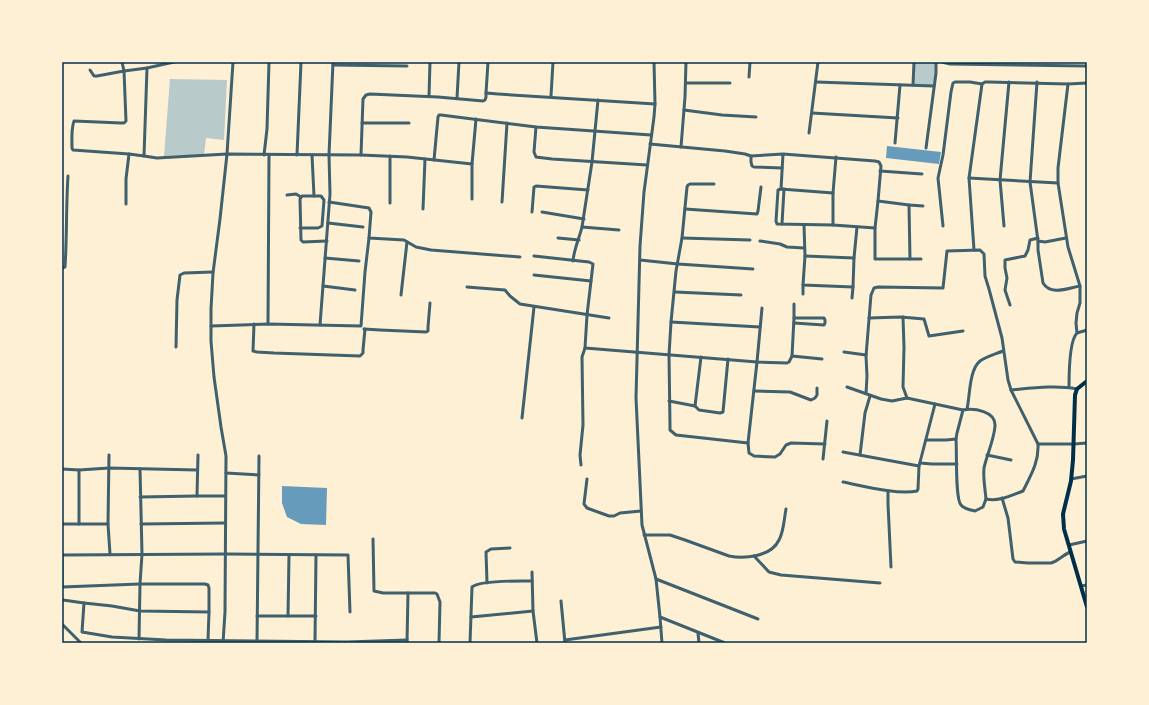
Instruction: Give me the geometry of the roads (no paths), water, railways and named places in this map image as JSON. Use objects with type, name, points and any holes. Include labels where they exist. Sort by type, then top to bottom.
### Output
[{"type":"main road","points":[[1087,381],[1077,389],[1074,395],[1074,444],[1071,479],[1062,514],[1070,552],[1087,607]]},
{"type":"street","points":[[122,62],[124,71],[126,121],[124,123],[74,121],[73,150],[129,154],[157,158],[227,154],[390,156],[472,164]]},
{"type":"street","points":[[90,70],[94,76],[97,76],[174,62]]},
{"type":"street","points":[[223,642],[225,612],[226,474],[225,448],[214,377],[211,309],[213,272],[227,154],[233,62]]},
{"type":"street","points":[[264,155],[267,129],[269,62]]},
{"type":"street","points":[[297,155],[301,62]]},
{"type":"street","points":[[429,96],[430,62]]},
{"type":"street","points":[[457,98],[459,62]]},
{"type":"street","points":[[361,156],[363,99],[366,95],[429,96],[485,100],[488,62]]},
{"type":"street","points":[[551,96],[553,62]]},
{"type":"street","points":[[654,62],[655,104],[644,192],[640,260],[636,398],[641,511],[644,535],[656,579],[662,643]]},
{"type":"street","points":[[681,147],[686,62]]},
{"type":"street","points":[[749,77],[750,62]]},
{"type":"street","points":[[809,133],[818,62]]},
{"type":"street","points":[[913,85],[914,62]]},
{"type":"street","points":[[926,148],[936,62]]},
{"type":"street","points":[[942,62],[950,64],[1087,66]]},
{"type":"street","points":[[320,325],[328,223],[333,63],[407,66]]},
{"type":"street","points":[[144,156],[147,68]]},
{"type":"street","points":[[686,82],[730,82]]},
{"type":"street","points":[[816,82],[934,86]]},
{"type":"street","points":[[1004,226],[1000,180],[1009,82]]},
{"type":"street","points":[[1037,82],[1030,182],[1043,283],[1045,287],[1053,291],[1080,286]]},
{"type":"street","points":[[943,226],[938,178],[943,155],[953,83],[1087,83]]},
{"type":"street","points":[[974,250],[969,178],[982,84]]},
{"type":"street","points":[[1068,84],[1058,168],[1058,183],[1066,238],[1080,286],[1080,303],[1076,323],[1077,333],[1074,337],[1070,360],[1069,387]]},
{"type":"street","points":[[895,143],[900,85]]},
{"type":"street","points":[[486,93],[551,96],[655,104]]},
{"type":"street","points":[[574,261],[575,248],[584,219],[592,162],[598,100]]},
{"type":"street","points":[[684,110],[722,116],[756,117]]},
{"type":"street","points":[[812,113],[898,118]]},
{"type":"street","points":[[434,160],[439,115],[536,127],[651,135]]},
{"type":"street","points":[[472,200],[472,164],[476,119]]},
{"type":"street","points":[[362,123],[409,123]]},
{"type":"street","points":[[502,202],[507,123]]},
{"type":"street","points":[[536,127],[534,152],[536,157],[544,159],[647,165]]},
{"type":"street","points":[[650,144],[725,151],[751,156],[783,154],[875,160],[879,162],[881,166],[875,228],[875,259],[920,259]]},
{"type":"street","points":[[126,204],[126,179],[129,154]]},
{"type":"street","points":[[782,224],[783,154]]},
{"type":"street","points":[[268,324],[269,155]]},
{"type":"street","points":[[312,155],[314,196]]},
{"type":"street","points":[[390,156],[390,203]]},
{"type":"street","points":[[751,156],[752,166],[754,167],[782,168]]},
{"type":"street","points":[[833,225],[833,193],[836,157]]},
{"type":"street","points":[[423,209],[425,159]]},
{"type":"street","points":[[880,171],[922,174]]},
{"type":"street","points":[[62,268],[65,267],[68,176]]},
{"type":"street","points":[[969,178],[1058,183]]},
{"type":"street","points":[[714,184],[690,184],[688,186],[682,238],[676,271],[671,322],[669,355],[670,430],[676,435],[748,443]]},
{"type":"street","points":[[532,212],[534,187],[536,186],[588,190]]},
{"type":"street","points":[[685,209],[757,214],[761,186]]},
{"type":"street","points":[[833,193],[783,189],[778,190],[777,224],[833,225],[875,228]]},
{"type":"street","points":[[287,195],[296,194],[301,197],[321,196],[324,200],[322,226],[318,228],[300,228]]},
{"type":"street","points":[[301,197],[301,240],[303,242],[327,241]]},
{"type":"street","points":[[62,201],[66,202]]},
{"type":"street","points":[[878,201],[923,206]]},
{"type":"street","points":[[329,202],[369,208],[371,212],[361,326]]},
{"type":"street","points":[[909,205],[910,259]]},
{"type":"street","points":[[542,212],[584,219]]},
{"type":"street","points":[[328,223],[363,228]]},
{"type":"street","points":[[803,294],[805,256],[804,225]]},
{"type":"street","points":[[582,227],[619,230]]},
{"type":"street","points":[[852,298],[857,227]]},
{"type":"street","points":[[62,236],[67,236]]},
{"type":"street","points":[[369,238],[399,240],[421,249],[520,257]]},
{"type":"street","points":[[558,238],[578,240]]},
{"type":"street","points":[[682,238],[750,240]]},
{"type":"street","points":[[1010,305],[1005,290],[1007,278],[1005,268],[1006,260],[1025,256],[1030,240],[1045,242],[1066,238]]},
{"type":"street","points":[[760,241],[780,244],[787,247],[804,248]]},
{"type":"street","points":[[401,295],[407,242]]},
{"type":"street","points":[[866,394],[866,355],[871,295],[874,288],[944,288],[947,251],[980,250],[984,254],[985,276],[1000,332],[1008,380],[1011,390],[1038,444],[1039,451],[1035,467],[1023,490],[1002,498],[990,500],[986,499]]},
{"type":"street","points":[[534,256],[593,264],[585,348],[582,358],[583,425],[580,455],[581,466]]},
{"type":"street","points":[[805,256],[854,258]]},
{"type":"street","points":[[325,258],[359,261]]},
{"type":"street","points":[[640,260],[753,269]]},
{"type":"street","points":[[176,347],[177,300],[180,275],[184,273],[213,272]]},
{"type":"street","points":[[534,275],[591,281]]},
{"type":"street","points":[[803,285],[852,287]]},
{"type":"street","points":[[323,286],[355,290]]},
{"type":"street","points":[[467,287],[505,290],[520,304],[609,318]]},
{"type":"street","points":[[675,292],[741,295]]},
{"type":"street","points":[[211,326],[254,324],[361,326],[365,329],[426,332],[428,331],[430,303]]},
{"type":"street","points":[[585,348],[787,363],[792,356],[794,304]]},
{"type":"street","points":[[522,418],[534,307]]},
{"type":"street","points":[[762,308],[758,362],[748,443],[749,453],[754,456],[775,457],[782,452],[786,445],[791,443],[825,444]]},
{"type":"street","points":[[869,318],[903,317],[924,319],[929,336],[963,331]]},
{"type":"street","points":[[903,317],[903,387],[907,398]]},
{"type":"street","points":[[794,318],[824,318],[825,320],[824,325],[794,324]]},
{"type":"street","points":[[671,322],[760,327]]},
{"type":"street","points":[[254,324],[253,351],[274,353],[360,356],[364,350],[365,329]]},
{"type":"street","points":[[1077,333],[1087,330]]},
{"type":"street","points":[[847,387],[870,396],[892,401],[907,398],[935,404],[965,409],[984,411],[992,418],[995,426],[987,455],[983,478],[986,499],[983,507],[976,511],[960,505],[958,498],[957,433],[965,409],[972,375],[976,366],[984,359],[1003,351]]},
{"type":"street","points":[[844,352],[866,355]]},
{"type":"street","points":[[792,356],[822,359]]},
{"type":"street","points":[[695,406],[701,357]]},
{"type":"street","points":[[669,401],[695,406],[699,410],[722,412],[728,359]]},
{"type":"street","points":[[1011,390],[1046,387],[1069,387],[1077,389]]},
{"type":"street","points":[[754,391],[790,392],[811,400],[817,395],[817,388]]},
{"type":"street","points":[[860,455],[865,413],[870,396]]},
{"type":"street","points":[[843,482],[888,491],[916,492],[918,489],[920,465],[935,404]]},
{"type":"street","points":[[823,459],[827,421]]},
{"type":"street","points":[[926,440],[956,439]]},
{"type":"street","points":[[1038,444],[1074,444],[1087,442]]},
{"type":"street","points":[[843,452],[920,465],[957,464]]},
{"type":"street","points":[[109,455],[108,524],[110,554]]},
{"type":"street","points":[[197,496],[198,455]]},
{"type":"street","points":[[987,455],[1011,460]]},
{"type":"street","points":[[257,642],[259,456]]},
{"type":"street","points":[[62,470],[109,468],[197,470]]},
{"type":"street","points":[[139,639],[142,554],[140,469]]},
{"type":"street","points":[[79,470],[79,524]]},
{"type":"street","points":[[226,474],[259,475]]},
{"type":"street","points":[[1071,479],[1087,476]]},
{"type":"street","points":[[587,480],[584,504],[587,508],[609,516],[614,516],[620,513],[641,511]]},
{"type":"street","points":[[888,491],[891,567]]},
{"type":"street","points":[[140,496],[225,496]]},
{"type":"street","points":[[1002,498],[1008,518],[1013,559],[1015,562],[1028,564],[1051,563],[1070,552]]},
{"type":"street","points":[[644,535],[670,536],[729,556],[754,556],[765,553],[777,544],[781,536],[786,510]]},
{"type":"street","points":[[141,524],[225,523]]},
{"type":"street","points":[[62,524],[108,524]]},
{"type":"street","points":[[373,539],[374,591],[383,593],[437,594],[440,602],[439,643]]},
{"type":"street","points":[[1069,545],[1087,541]]},
{"type":"street","points":[[487,583],[486,552],[491,549],[510,548]]},
{"type":"street","points":[[208,640],[208,585],[140,584],[62,587],[62,555],[348,555],[350,612]]},
{"type":"street","points":[[288,616],[289,555]]},
{"type":"street","points":[[315,642],[316,555]]},
{"type":"street","points":[[754,556],[768,572],[880,583]]},
{"type":"street","points":[[532,572],[533,612],[536,643]]},
{"type":"street","points":[[656,579],[758,619]]},
{"type":"street","points":[[470,643],[472,617],[471,589],[473,586],[487,583],[532,580]]},
{"type":"street","points":[[1081,586],[1087,585]]},
{"type":"street","points":[[84,603],[82,632],[112,637],[166,642],[194,642],[208,640],[223,642],[377,642],[407,641],[408,593]]},
{"type":"street","points":[[63,600],[140,611],[209,612]]},
{"type":"street","points":[[561,601],[565,641],[661,627]]},
{"type":"street","points":[[472,617],[533,612]]},
{"type":"street","points":[[257,616],[316,616]]},
{"type":"street","points":[[660,617],[725,643]]},
{"type":"street","points":[[62,624],[81,643]]},
{"type":"street","points":[[698,633],[699,643]]},
{"type":"water","points":[[887,146],[941,152],[939,164],[886,158]]},
{"type":"water","points":[[282,486],[327,488],[326,525],[301,524],[287,517],[282,503]]}]
